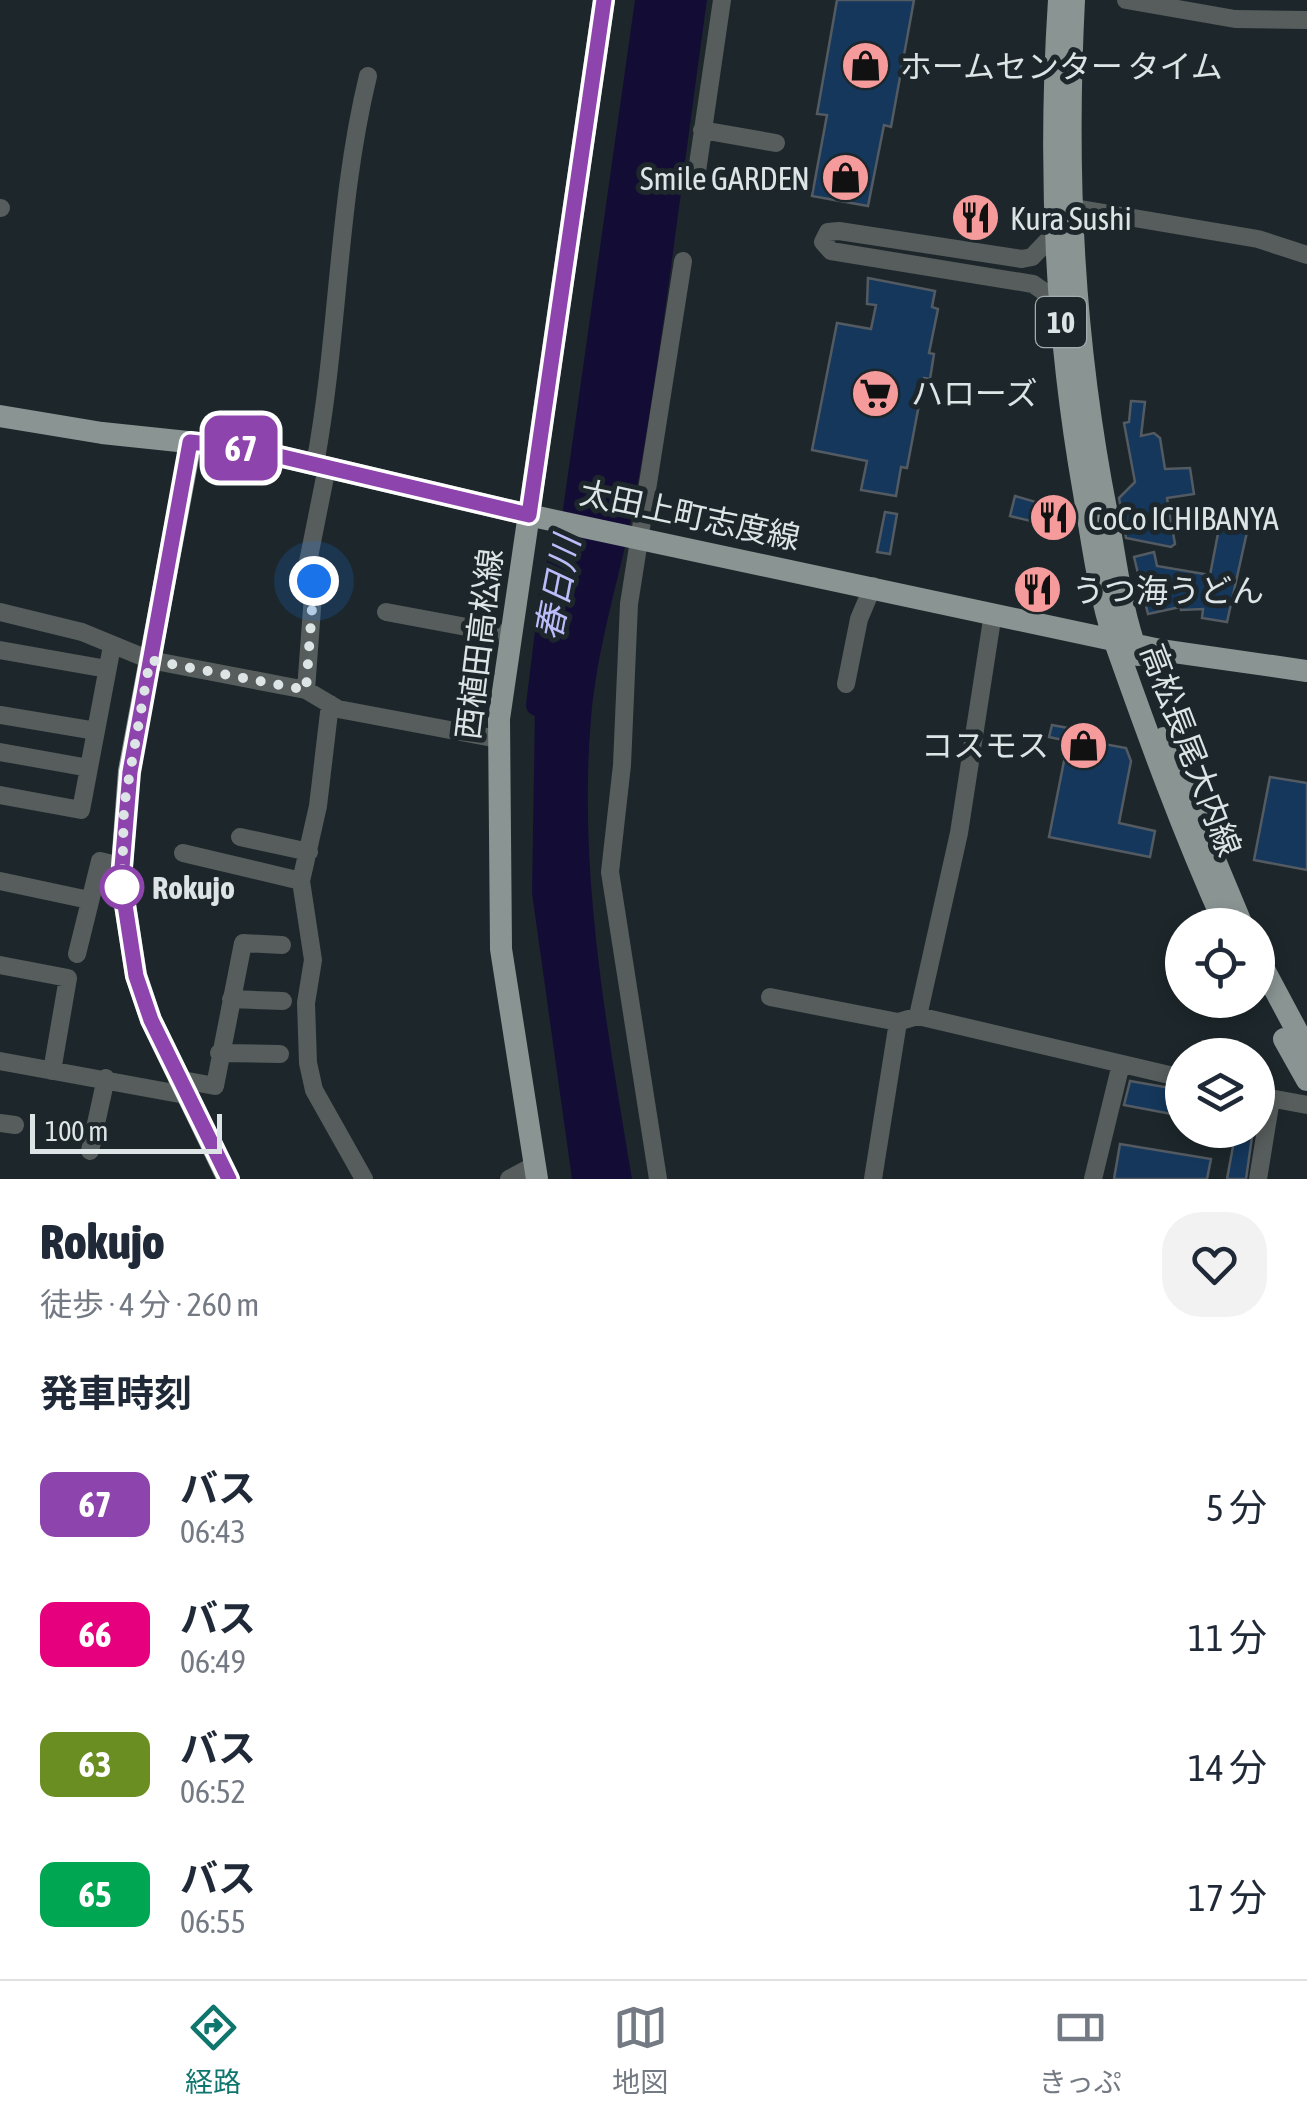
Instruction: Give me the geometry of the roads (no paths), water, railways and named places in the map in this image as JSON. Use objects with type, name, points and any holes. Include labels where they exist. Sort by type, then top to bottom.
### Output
[{"type":"main road","name":"西植田高松線","points":[[536,1172],[500,949],[498,739],[509,635],[536,516],[604,0]]},
{"type":"main road","name":"高松長尾大内線","points":[[1058,0],[1060,206],[1124,642],[1235,908]]},
{"type":"main road","name":"高松長尾大内線","points":[[1074,0],[1060,206],[1054,234],[1074,436],[1124,642],[1168,798],[1217,908]]},
{"type":"main road","name":"太田上町志度線","points":[[0,416],[245,448],[536,516],[1124,642],[1307,671]]},
{"type":"main road","points":[[190,442],[124,806],[121,866],[136,976],[181,1087],[228,1179]]},
{"type":"main road","points":[[1275,990],[1307,1050]]},
{"type":"main road","points":[[1273,1018],[1307,1080]]},
{"type":"street","points":[[695,185],[722,0]]},
{"type":"street","points":[[1126,0],[1235,19],[1284,8],[1307,20]]},
{"type":"street","points":[[306,690],[314,581],[307,567],[331,380],[329,335],[352,144],[368,76]]},
{"type":"street","points":[[702,130],[776,143]]},
{"type":"street","points":[[1060,206],[1258,239],[1307,255]]},
{"type":"street","points":[[1054,234],[1032,257],[1022,258],[838,231],[828,232],[823,242],[831,251],[1033,284],[1059,302]]},
{"type":"street","points":[[658,1179],[610,872],[622,765],[624,653],[683,261]]},
{"type":"street","points":[[846,684],[859,618],[872,586]]},
{"type":"street","points":[[0,612],[42,620],[150,660],[306,690],[330,704],[498,739]]},
{"type":"street","points":[[386,612],[509,635]]},
{"type":"street","points":[[918,1016],[958,833],[992,613]]},
{"type":"street","points":[[0,795],[81,810],[112,646]]},
{"type":"street","points":[[0,650],[107,669]]},
{"type":"street","points":[[330,704],[309,852],[301,882],[313,960],[306,1002],[308,1063],[314,1090],[364,1179]]},
{"type":"street","points":[[0,714],[96,731]]},
{"type":"street","points":[[0,752],[89,768]]},
{"type":"street","points":[[240,836],[309,852]]},
{"type":"street","points":[[182,853],[301,882]]},
{"type":"street","points":[[77,954],[100,861],[121,866]]},
{"type":"street","points":[[0,881],[89,900]]},
{"type":"street","points":[[0,1064],[181,1087],[215,1086],[235,941],[282,945]]},
{"type":"street","points":[[0,965],[68,978],[52,1071]]},
{"type":"street","points":[[770,997],[898,1022],[918,1016],[1165,1074]]},
{"type":"street","points":[[230,999],[283,1001]]},
{"type":"street","points":[[873,1179],[898,1022]]},
{"type":"street","points":[[220,1053],[280,1054]]},
{"type":"street","points":[[1094,1179],[1121,1064]]},
{"type":"street","points":[[90,1151],[106,1078]]},
{"type":"street","points":[[1275,1100],[1307,1105]]},
{"type":"street","points":[[1258,1179],[1260,1148]]},
{"type":"street","points":[[509,1179],[536,1172]]},
{"type":"water","points":[[635,0],[707,0],[644,447],[598,666],[591,719],[588,834],[597,950],[632,1179],[572,1179],[532,893],[535,707]]},
{"type":"waterway","name":"春日川","points":[[537,705],[552,582],[562,549]]},
{"type":"place","name":"ホームセンター タイム","points":[[865,66]]},
{"type":"place","name":"Smile GARDEN","points":[[845,178]]},
{"type":"place","name":"Kura Sushi","points":[[975,218]]},
{"type":"place","name":"ハローズ","points":[[876,393]]},
{"type":"place","name":"CoCo ICHIBANYA","points":[[1053,518]]},
{"type":"place","name":"うつ海うどん","points":[[1037,590]]},
{"type":"place","name":"コスモス","points":[[1084,745]]},
{"type":"place","name":"Rokujo","points":[[122,887]]}]
